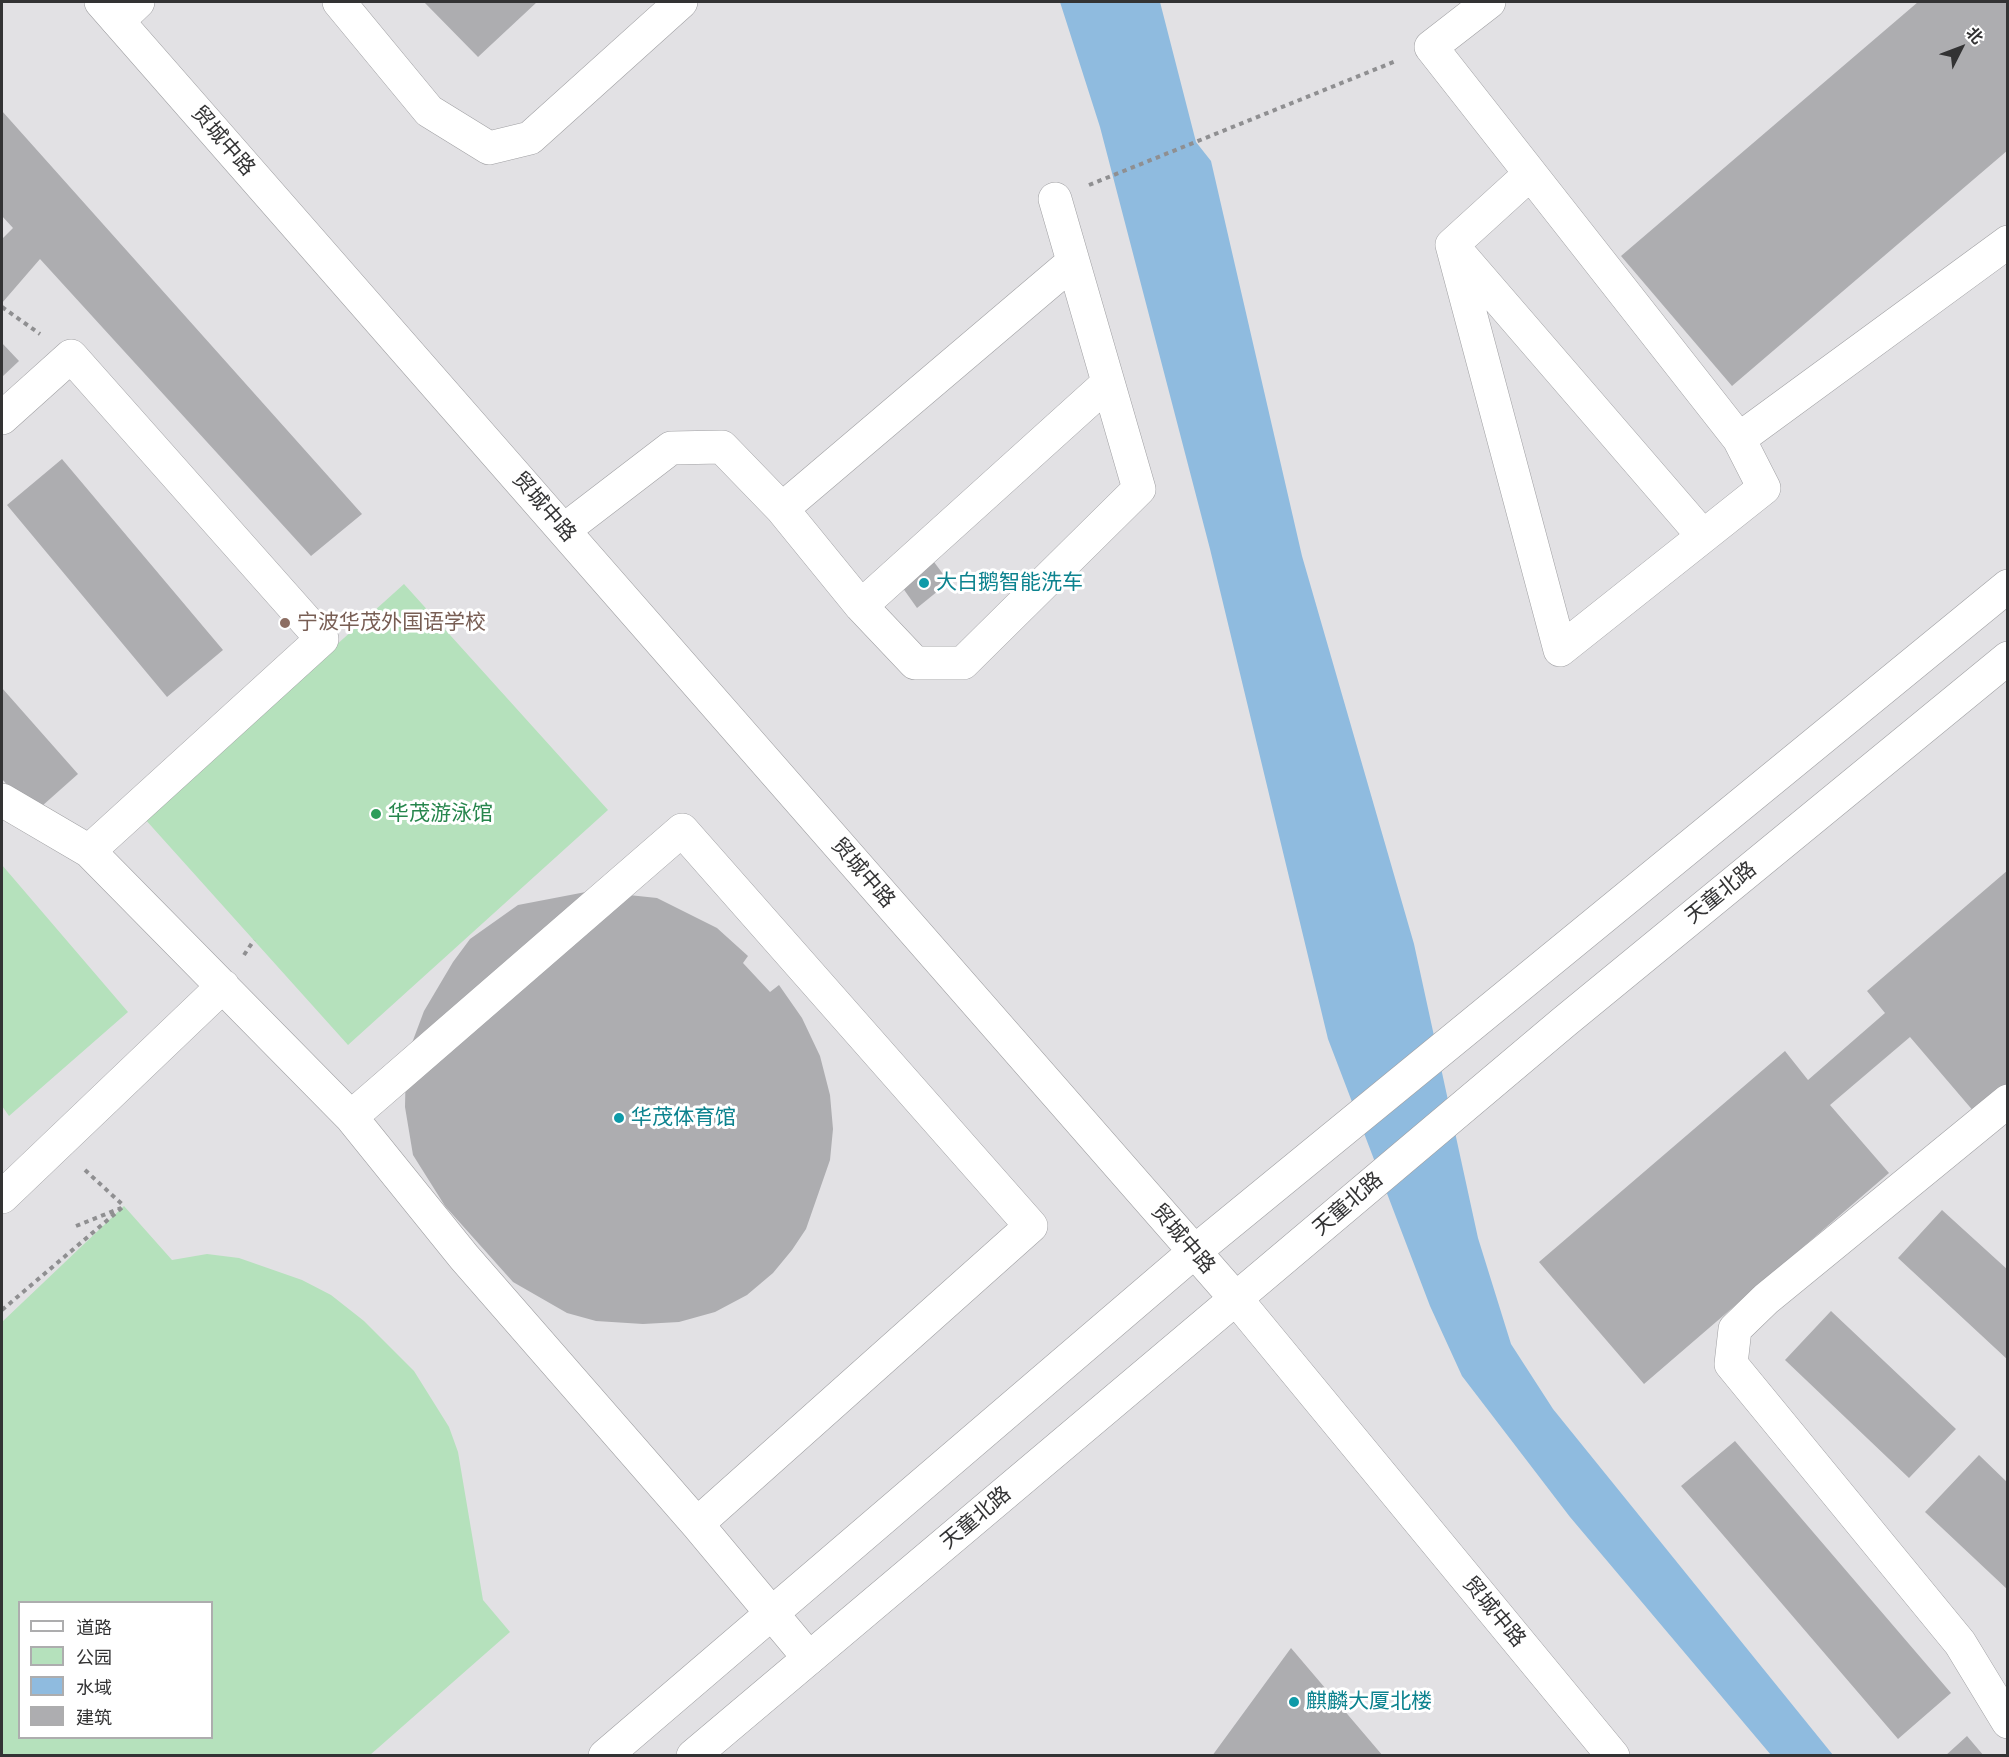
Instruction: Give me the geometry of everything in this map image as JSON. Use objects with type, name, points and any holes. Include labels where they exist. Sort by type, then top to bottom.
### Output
[{"type":"main road","points":[[339,2],[429,111],[489,148],[530,138],[681,2]]},
{"type":"main road","points":[[1452,245],[1560,650],[1764,488],[1739,440],[1431,47],[1489,2]]},
{"type":"main road","name":"贸城中路","points":[[119,8],[564,530],[1237,1300],[1613,1755]]},
{"type":"main road","points":[[1452,245],[1530,174]]},
{"type":"main road","points":[[564,530],[671,448],[722,447],[782,509],[861,606],[915,663],[963,663],[1139,489],[1055,199]]},
{"type":"main road","points":[[1739,440],[2007,242]]},
{"type":"main road","points":[[1452,245],[1703,536]]},
{"type":"main road","points":[[782,509],[1073,262]]},
{"type":"main road","points":[[2,418],[71,356],[321,639],[89,851]]},
{"type":"main road","points":[[861,606],[1108,383]]},
{"type":"main road","points":[[605,1755],[773,1614],[1194,1252],[2007,586]]},
{"type":"main road","name":"天童北路","points":[[693,1755],[1237,1300],[1564,1022],[2007,658]]},
{"type":"main road","points":[[2,800],[89,851],[351,1117],[464,1257],[697,1524],[809,1658]]},
{"type":"main road","points":[[351,1117],[682,830],[1031,1226],[697,1524]]},
{"type":"main road","points":[[2,1197],[224,986]]},
{"type":"main road","points":[[2007,1101],[1766,1299],[1735,1329],[1731,1364],[1960,1642],[2007,1722]]},
{"type":"path","points":[[1055,199],[1236,123],[1431,47]]},
{"type":"path","points":[[2,307],[71,356]]},
{"type":"path","points":[[58,1146],[124,1206]]},
{"type":"path","points":[[76,1226],[124,1206]]},
{"type":"path","points":[[2,1310],[124,1206]]},
{"type":"green space","name":"华茂游泳馆","points":[[404,584],[608,810],[348,1045],[144,818]]},
{"type":"green space","points":[[2,865],[128,1012],[9,1116],[2,1106]]},
{"type":"green space","points":[[124,1206],[172,1260],[207,1254],[239,1258],[302,1280],[331,1295],[364,1321],[414,1371],[449,1427],[458,1452],[483,1600],[510,1632],[370,1755],[2,1755],[2,1322]]},
{"type":"water","points":[[1060,2],[1160,2],[1196,142],[1211,161],[1302,556],[1414,944],[1478,1238],[1511,1344],[1553,1409],[1833,1755],[1771,1755],[1570,1517],[1462,1376],[1430,1306],[1328,1039],[1210,549],[1100,127]]},
{"type":"building","points":[[424,2],[537,2],[478,57]]},
{"type":"building","points":[[1918,2],[2008,2],[2008,150],[1732,386],[1621,256]]},
{"type":"building","points":[[2,111],[362,514],[311,556],[40,259],[2,303],[2,239],[13,228],[2,216]]},
{"type":"building","points":[[2,343],[19,361],[2,377]]},
{"type":"building","points":[[62,459],[223,650],[167,697],[7,505]]},
{"type":"building","name":"大白鹅智能洗车","points":[[931,558],[949,582],[917,608],[900,584]]},
{"type":"building","points":[[2,688],[78,774],[33,814],[2,779]]},
{"type":"building","points":[[2008,870],[2008,1085],[1975,1113],[1910,1037],[1830,1105],[1889,1173],[1644,1384],[1539,1262],[1785,1051],[1808,1080],[1885,1013],[1867,991]]},
{"type":"building","name":"华茂体育馆","points":[[591,891],[657,898],[717,928],[748,956],[743,963],[770,992],[779,985],[802,1018],[820,1056],[830,1095],[833,1129],[830,1160],[806,1229],[773,1273],[747,1295],[715,1312],[679,1322],[643,1324],[596,1321],[567,1313],[513,1282],[445,1206],[413,1155],[405,1107],[406,1059],[424,1011],[453,962],[470,939],[518,905]]},
{"type":"building","points":[[1942,1210],[2008,1270],[2008,1360],[1898,1258]]},
{"type":"building","points":[[1831,1311],[1956,1429],[1909,1478],[1785,1360]]},
{"type":"building","points":[[1735,1441],[1951,1693],[1898,1739],[1681,1486]]},
{"type":"building","points":[[1979,1455],[2008,1483],[2008,1590],[1925,1512]]},
{"type":"building","name":"麒麟大厦北楼","points":[[1291,1648],[1383,1756],[1212,1756]]},
{"type":"building","points":[[1967,1736],[1984,1756],[1945,1756]]},
{"type":"place","name":"大白鹅智能洗车","points":[[924,583]]},
{"type":"place","name":"宁波华茂外国语学校","points":[[285,623]]},
{"type":"place","name":"华茂游泳馆","points":[[376,814]]},
{"type":"place","name":"华茂体育馆","points":[[619,1118]]},
{"type":"place","name":"麒麟大厦北楼","points":[[1294,1702]]}]
